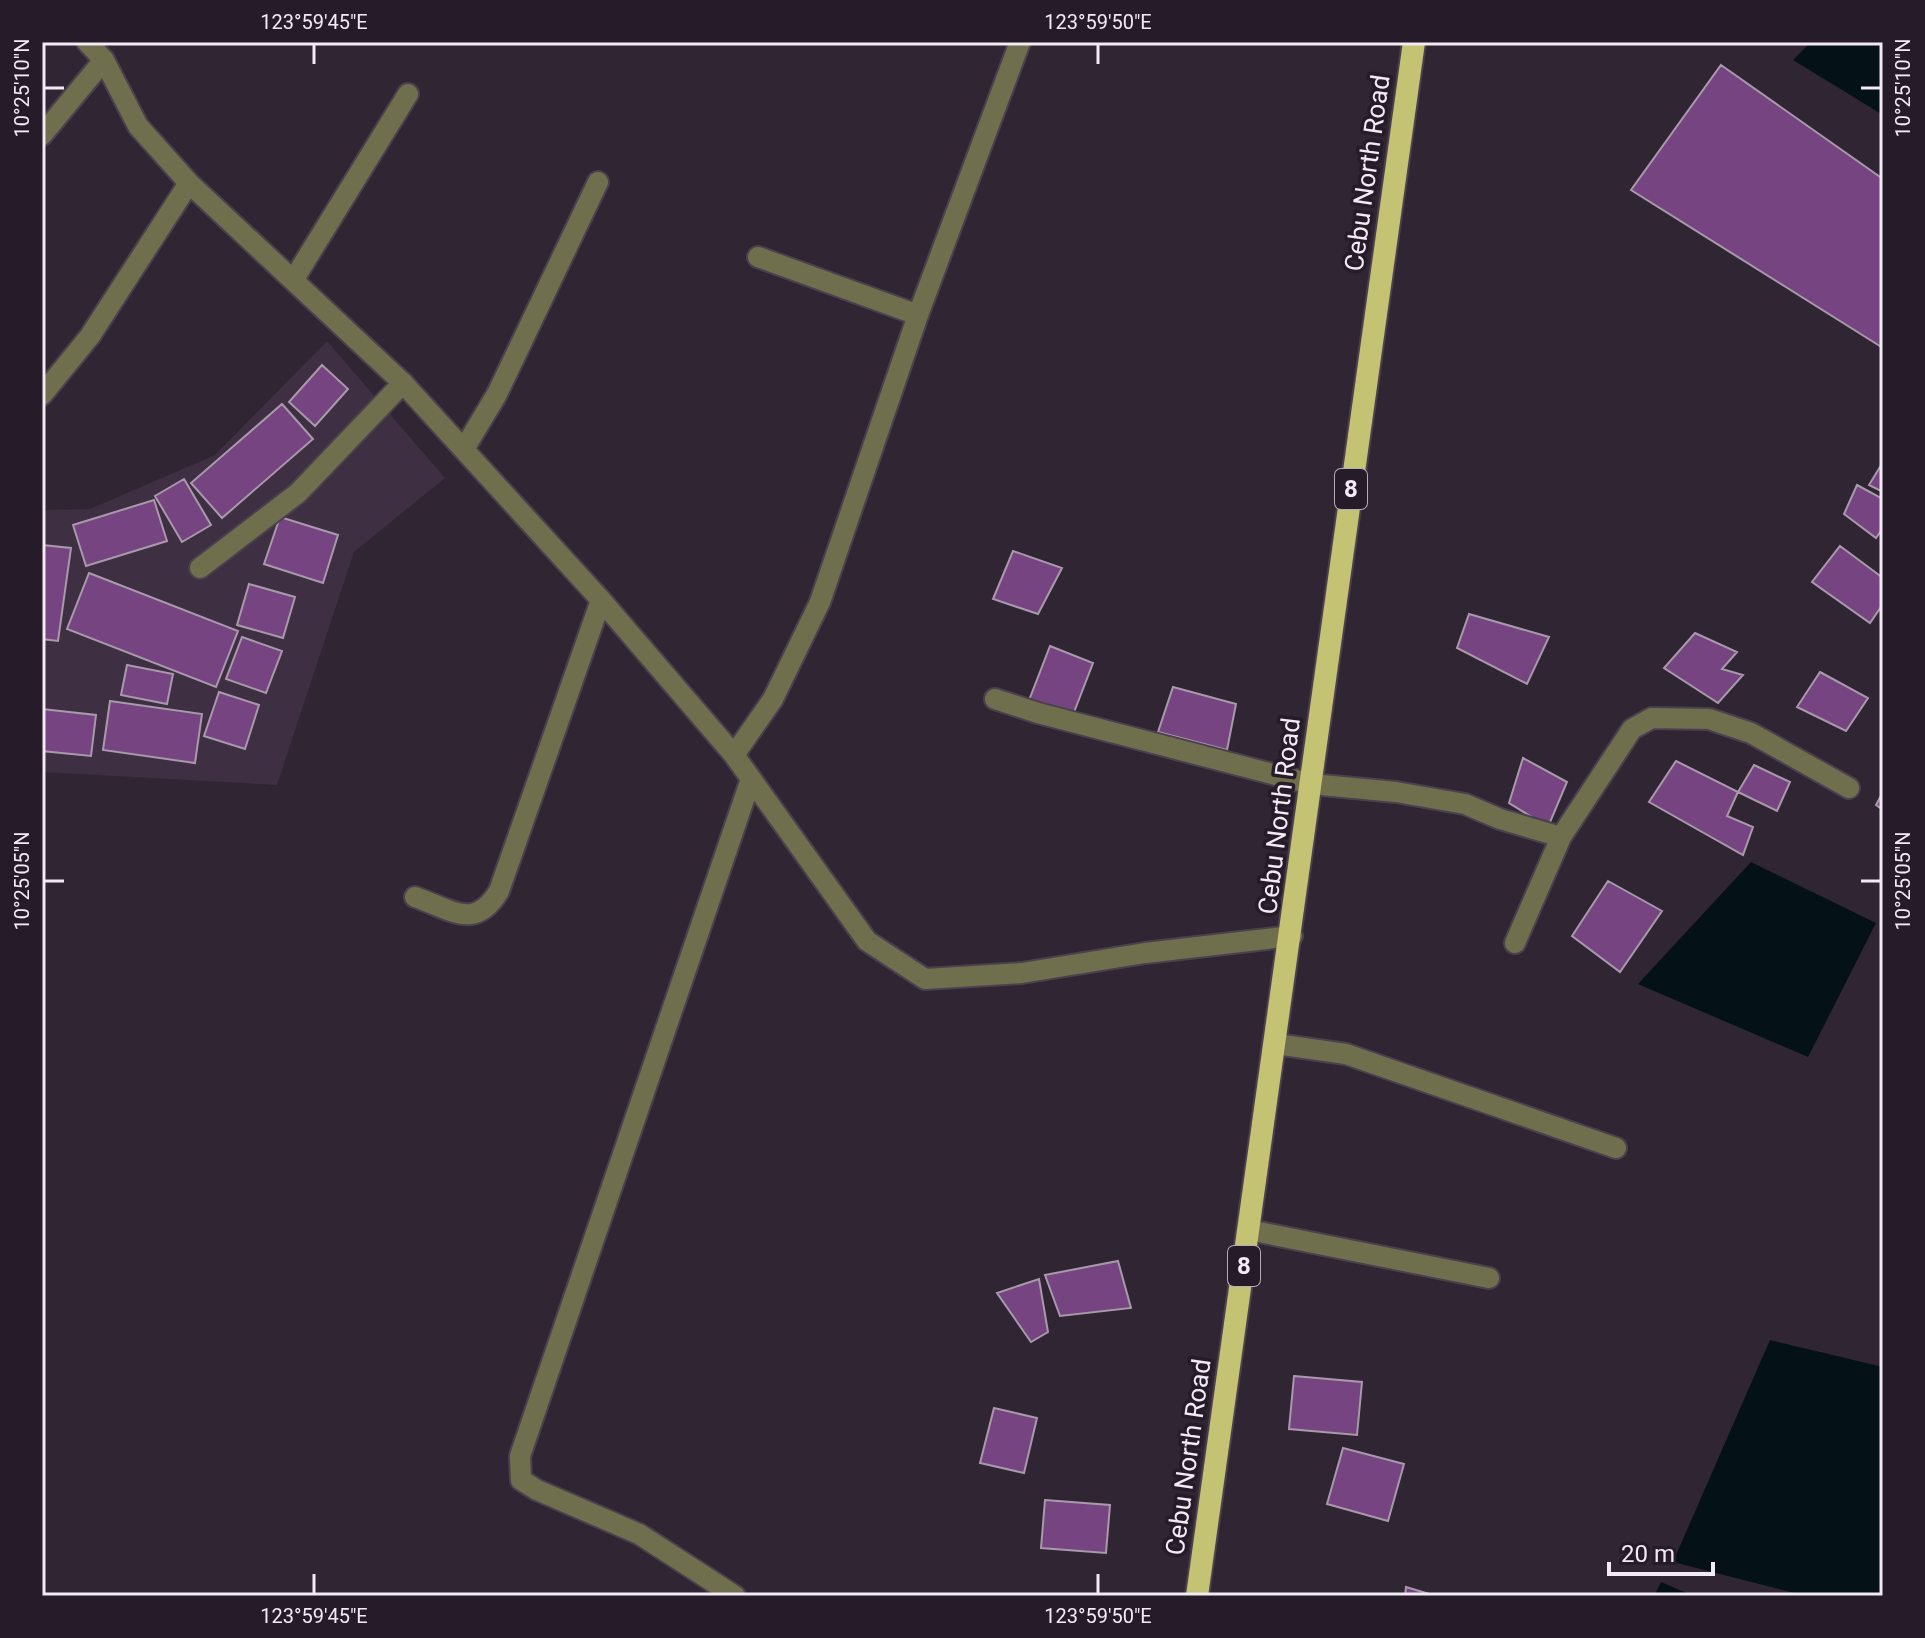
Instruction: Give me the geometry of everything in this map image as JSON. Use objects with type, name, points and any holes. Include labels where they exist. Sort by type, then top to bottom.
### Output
[{"type":"highway","name":"Cebu North Road","points":[[1197,1596],[1292,936],[1414,42]]},
{"type":"street","points":[[87,42],[104,60],[138,126],[189,183],[403,383],[601,600],[734,755],[867,941],[925,979],[1022,973],[1145,953],[1292,936]]},
{"type":"street","points":[[734,755],[773,699],[820,602],[918,315],[1020,42]]},
{"type":"street","points":[[42,135],[104,60]]},
{"type":"street","points":[[294,279],[408,94]]},
{"type":"street","points":[[464,449],[497,394],[598,182]]},
{"type":"street","points":[[42,395],[90,336],[189,183]]},
{"type":"street","points":[[758,257],[918,315]]},
{"type":"street","points":[[200,568],[298,493],[403,383]]},
{"type":"street","points":[[415,897],[469,916],[487,910],[499,891],[601,600]]},
{"type":"street","points":[[995,699],[1311,784],[1396,792],[1465,804],[1500,819],[1561,837]]},
{"type":"street","points":[[1515,943],[1561,837],[1632,729],[1652,718],[1709,719],[1751,733],[1849,788]]},
{"type":"street","points":[[735,1596],[639,1534],[537,1490],[521,1480],[520,1456],[751,779]]},
{"type":"street","points":[[1276,1044],[1346,1054],[1616,1148]]},
{"type":"street","points":[[1249,1230],[1489,1278]]},
{"type":"shaded area","points":[[1811,42],[1883,42],[1883,115],[1793,60]]},
{"type":"shaded area","points":[[327,341],[445,478],[354,552],[277,785],[42,772],[42,510],[90,509],[215,455]]},
{"type":"shaded area","points":[[1751,862],[1876,923],[1808,1057],[1638,984]]},
{"type":"shaded area","points":[[1770,1340],[1883,1367],[1883,1596],[1806,1596],[1673,1562]]},
{"type":"shaded area","points":[[1661,1582],[1694,1596],[1654,1596]]},
{"type":"building","points":[[1721,65],[1883,179],[1883,348],[1631,190]]},
{"type":"building","points":[[322,365],[348,389],[315,426],[289,402]]},
{"type":"building","points":[[282,404],[313,439],[222,518],[191,483]]},
{"type":"building","points":[[1883,462],[1883,492],[1869,485]]},
{"type":"building","points":[[184,479],[211,525],[182,542],[155,496]]},
{"type":"building","points":[[1857,485],[1883,499],[1883,528],[1876,538],[1844,514]]},
{"type":"building","points":[[154,500],[167,541],[86,566],[73,525]]},
{"type":"building","points":[[280,517],[338,535],[323,583],[264,564]]},
{"type":"building","points":[[42,545],[71,548],[58,641],[42,639]]},
{"type":"building","points":[[1840,546],[1883,578],[1883,604],[1870,623],[1812,582]]},
{"type":"building","points":[[1013,551],[1062,568],[1038,614],[993,599]]},
{"type":"building","points":[[89,573],[238,631],[216,687],[67,629]]},
{"type":"building","points":[[249,584],[295,597],[283,638],[237,625]]},
{"type":"building","points":[[1469,614],[1549,637],[1527,684],[1457,648]]},
{"type":"building","points":[[1695,633],[1737,652],[1722,669],[1743,675],[1718,703],[1664,668]]},
{"type":"building","points":[[242,637],[282,651],[266,693],[226,679]]},
{"type":"building","points":[[1050,646],[1093,663],[1071,720],[1028,703]]},
{"type":"building","points":[[127,665],[173,674],[167,704],[121,695]]},
{"type":"building","points":[[1820,672],[1868,698],[1846,731],[1797,707]]},
{"type":"building","points":[[1173,687],[1236,704],[1227,750],[1158,732]]},
{"type":"building","points":[[219,692],[259,705],[245,749],[204,736]]},
{"type":"building","points":[[110,701],[202,714],[195,763],[103,750]]},
{"type":"building","points":[[42,709],[96,715],[91,756],[42,751]]},
{"type":"building","points":[[1523,758],[1567,782],[1548,827],[1509,803]]},
{"type":"building","points":[[1676,761],[1738,792],[1727,816],[1753,827],[1743,855],[1649,802]]},
{"type":"building","points":[[1754,765],[1790,782],[1777,811],[1738,792]]},
{"type":"building","points":[[1883,792],[1883,810],[1876,805]]},
{"type":"building","points":[[1608,881],[1662,911],[1620,972],[1572,936]]},
{"type":"building","points":[[1118,1261],[1131,1308],[1060,1316],[1045,1275]]},
{"type":"building","points":[[1039,1279],[1048,1332],[1031,1342],[997,1293]]},
{"type":"building","points":[[1294,1376],[1362,1382],[1357,1435],[1289,1429]]},
{"type":"building","points":[[994,1408],[1037,1418],[1024,1473],[980,1463]]},
{"type":"building","points":[[1343,1448],[1404,1464],[1388,1521],[1327,1504]]},
{"type":"building","points":[[1045,1500],[1110,1505],[1106,1553],[1041,1548]]},
{"type":"building","points":[[1406,1587],[1436,1596],[1405,1596]]}]
